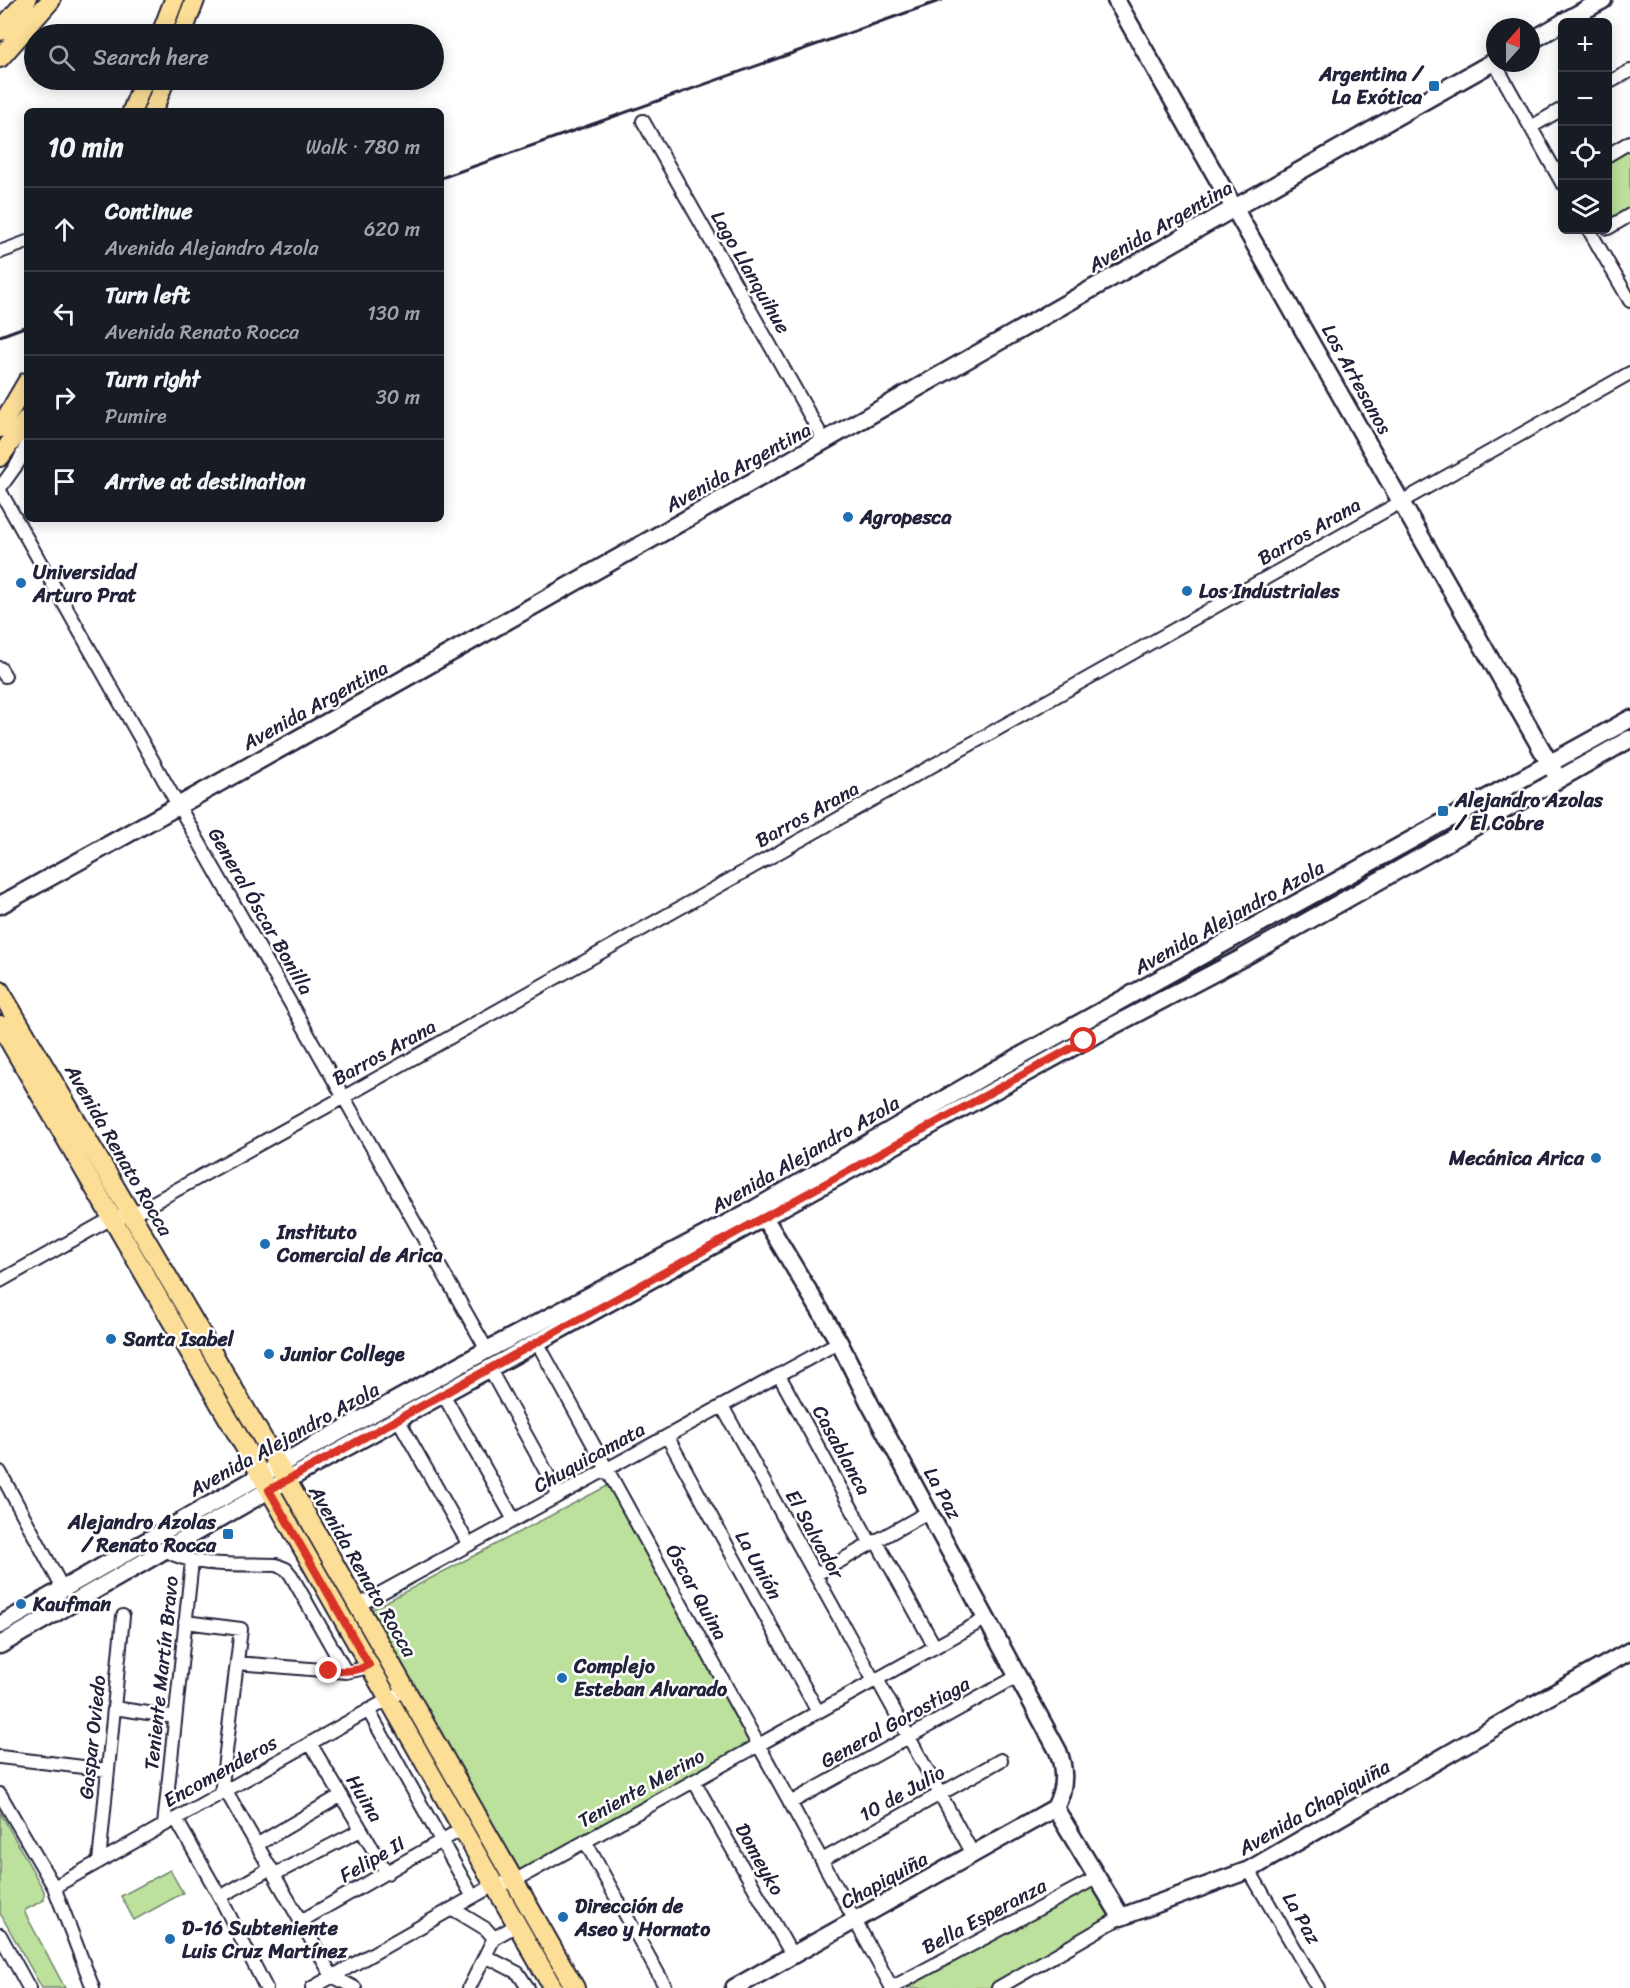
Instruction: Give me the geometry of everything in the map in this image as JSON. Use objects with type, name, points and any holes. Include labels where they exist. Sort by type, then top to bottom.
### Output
[{"type":"main road","points":[[0,31],[27,0]]},
{"type":"main road","points":[[30,24],[51,0]]},
{"type":"main road","points":[[165,24],[174,0]]},
{"type":"main road","points":[[186,24],[195,0]]},
{"type":"main road","points":[[0,58],[24,31]]},
{"type":"main road","points":[[133,108],[140,90]]},
{"type":"main road","points":[[154,108],[161,90]]},
{"type":"main road","points":[[0,428],[24,387]]},
{"type":"main road","points":[[0,457],[24,423]]},
{"type":"main road","name":"Avenida Renato Rocca","points":[[0,991],[20,1043],[112,1218],[553,1988]]},
{"type":"main road","name":"Avenida Renato Rocca","points":[[0,1025],[20,1043],[131,1215],[282,1473],[575,1988]]},
{"type":"street","name":"Los Artesanos","points":[[1116,0],[1559,779]]},
{"type":"street","points":[[1572,18],[1603,0]]},
{"type":"street","points":[[1540,36],[1558,26]]},
{"type":"street","name":"Avenida Argentina","points":[[0,905],[825,442],[1486,66]]},
{"type":"street","points":[[1612,81],[1630,70]]},
{"type":"street","points":[[1500,72],[1561,180]]},
{"type":"street","points":[[1531,127],[1558,112]]},
{"type":"street","name":"Lago Llanquihue","points":[[644,121],[825,442]]},
{"type":"street","points":[[1612,153],[1630,142]]},
{"type":"street","points":[[1612,226],[1630,215]]},
{"type":"street","points":[[1592,234],[1630,301]]},
{"type":"street","points":[[0,252],[24,243]]},
{"type":"street","name":"Barros Arana","points":[[0,1281],[112,1218],[131,1215],[344,1097],[1630,373]]},
{"type":"street","points":[[0,490],[18,464],[24,451]]},
{"type":"street","name":"General Óscar Bonilla","points":[[0,490],[487,1350]]},
{"type":"street","name":"Avenida Alejandro Azola","points":[[282,1473],[398,1419],[537,1342],[760,1213],[991,1072],[1630,719]]},
{"type":"street","name":"Avenida Alejandro Azola","points":[[0,1625],[63,1589],[265,1483],[487,1350],[760,1213],[1254,951],[1630,738]]},
{"type":"street","name":"La Paz","points":[[760,1213],[839,1342],[1061,1760],[1063,1786],[1055,1808]]},
{"type":"street","name":"Óscar Quina","points":[[537,1342],[892,1988]]},
{"type":"street","name":"Chuquicamata","points":[[357,1606],[839,1342]]},
{"type":"street","points":[[489,1368],[559,1496]]},
{"type":"street","name":"Casablanca","points":[[779,1375],[936,1647]]},
{"type":"street","points":[[443,1394],[514,1520]]},
{"type":"street","name":"El Salvador","points":[[722,1406],[973,1854]]},
{"type":"street","points":[[398,1419],[469,1545]]},
{"type":"street","name":"La Unión","points":[[666,1436],[818,1712]]},
{"type":"street","points":[[0,1472],[63,1589]]},
{"type":"street","name":"Avenida Alejandro Azola","points":[[0,1645],[165,1550],[265,1483]]},
{"type":"street","points":[[815,1575],[930,1511]]},
{"type":"street","points":[[165,1550],[192,1561],[276,1565],[286,1569],[346,1672]]},
{"type":"street","name":"Teniente Martín Bravo","points":[[170,1822],[175,1717],[192,1561]]},
{"type":"street","name":"Gaspar Oviedo","points":[[99,1862],[123,1616]]},
{"type":"street","name":"Teniente Merino","points":[[312,1988],[494,1885],[514,1881],[987,1618]]},
{"type":"street","points":[[186,1622],[241,1629],[224,1792],[258,1844],[332,1976],[355,1988]]},
{"type":"street","name":"Avenida Chapiquiña","points":[[1121,1917],[1249,1870],[1630,1651]]},
{"type":"street","points":[[237,1663],[346,1672],[369,1665]]},
{"type":"street","name":"General Gorostiaga","points":[[790,1803],[1018,1676]]},
{"type":"street","name":"Encomenderos","points":[[54,1887],[405,1690]]},
{"type":"street","points":[[114,1708],[175,1717]]},
{"type":"street","points":[[368,1710],[473,1897]]},
{"type":"street","name":"Huina","points":[[310,1743],[387,1873]]},
{"type":"street","points":[[0,1757],[108,1770]]},
{"type":"street","name":"10 de Julio","points":[[822,1860],[1001,1760]]},
{"type":"street","name":"Domeyko","points":[[694,1781],[792,1955]]},
{"type":"street","points":[[0,1794],[54,1887],[93,1988]]},
{"type":"street","points":[[258,1844],[340,1796]]},
{"type":"street","points":[[998,1988],[1121,1917],[1055,1808]]},
{"type":"street","name":"Chapiquiña","points":[[734,1988],[1055,1808]]},
{"type":"street","points":[[170,1822],[220,1897],[266,1988]]},
{"type":"street","name":"Felipe II","points":[[302,1921],[462,1829]]},
{"type":"street","points":[[220,1897],[361,1830]]},
{"type":"street","points":[[585,1842],[666,1988]]},
{"type":"street","name":"La Paz","points":[[1249,1870],[1318,1988]]},
{"type":"street","name":"Bella Esperanza","points":[[892,1988],[1096,1878]]},
{"type":"street","points":[[453,1909],[486,1929],[494,1938]]},
{"type":"street","points":[[469,1988],[494,1938],[517,1925]]},
{"type":"street","points":[[0,1935],[29,1988]]},
{"type":"street","points":[[485,1956],[518,1973],[528,1988]]},
{"type":"green space","points":[[1630,146],[1630,210],[1612,221],[1612,180],[1612,157]]},
{"type":"green space","name":"Complejo Esteban Alvarado","points":[[609,1485],[753,1746],[519,1873],[370,1610]]},
{"type":"green space","points":[[0,1812],[44,1891],[44,1900],[25,1910],[25,1913],[65,1988],[42,1988],[0,1913]]},
{"type":"green space","points":[[170,1870],[183,1893],[134,1920],[121,1896]]},
{"type":"green space","points":[[1093,1885],[1110,1911],[1107,1919],[989,1988],[902,1988]]},
{"type":"railway","points":[[444,177],[942,0]]},
{"type":"railway","points":[[0,336],[24,327]]},
{"type":"place","name":"Argentina / La Exótica","points":[[1434,86]]},
{"type":"place","name":"Agropesca","points":[[848,517]]},
{"type":"place","name":"Universidad Arturo Prat","points":[[21,583]]},
{"type":"place","name":"Los Industriales","points":[[1187,591]]},
{"type":"place","name":"Alejandro Azolas / El Cobre","points":[[1443,811]]},
{"type":"place","name":"Mecánica Arica","points":[[1596,1158]]},
{"type":"place","name":"Instituto Comercial de Arica","points":[[265,1244]]},
{"type":"place","name":"Santa Isabel","points":[[111,1339]]},
{"type":"place","name":"Junior College","points":[[269,1354]]},
{"type":"place","name":"Alejandro Azolas / Renato Rocca","points":[[228,1534]]},
{"type":"place","name":"Kaufman","points":[[21,1604]]},
{"type":"place","name":"Complejo Esteban Alvarado","points":[[562,1678]]},
{"type":"place","name":"Dirección de Aseo y Hornato","points":[[563,1917]]},
{"type":"place","name":"D-16 Subteniente Luis Cruz Martínez","points":[[170,1939]]},
{"type":"route","points":[[329,1671],[346,1672],[369,1665],[269,1490],[1084,1041]]}]
